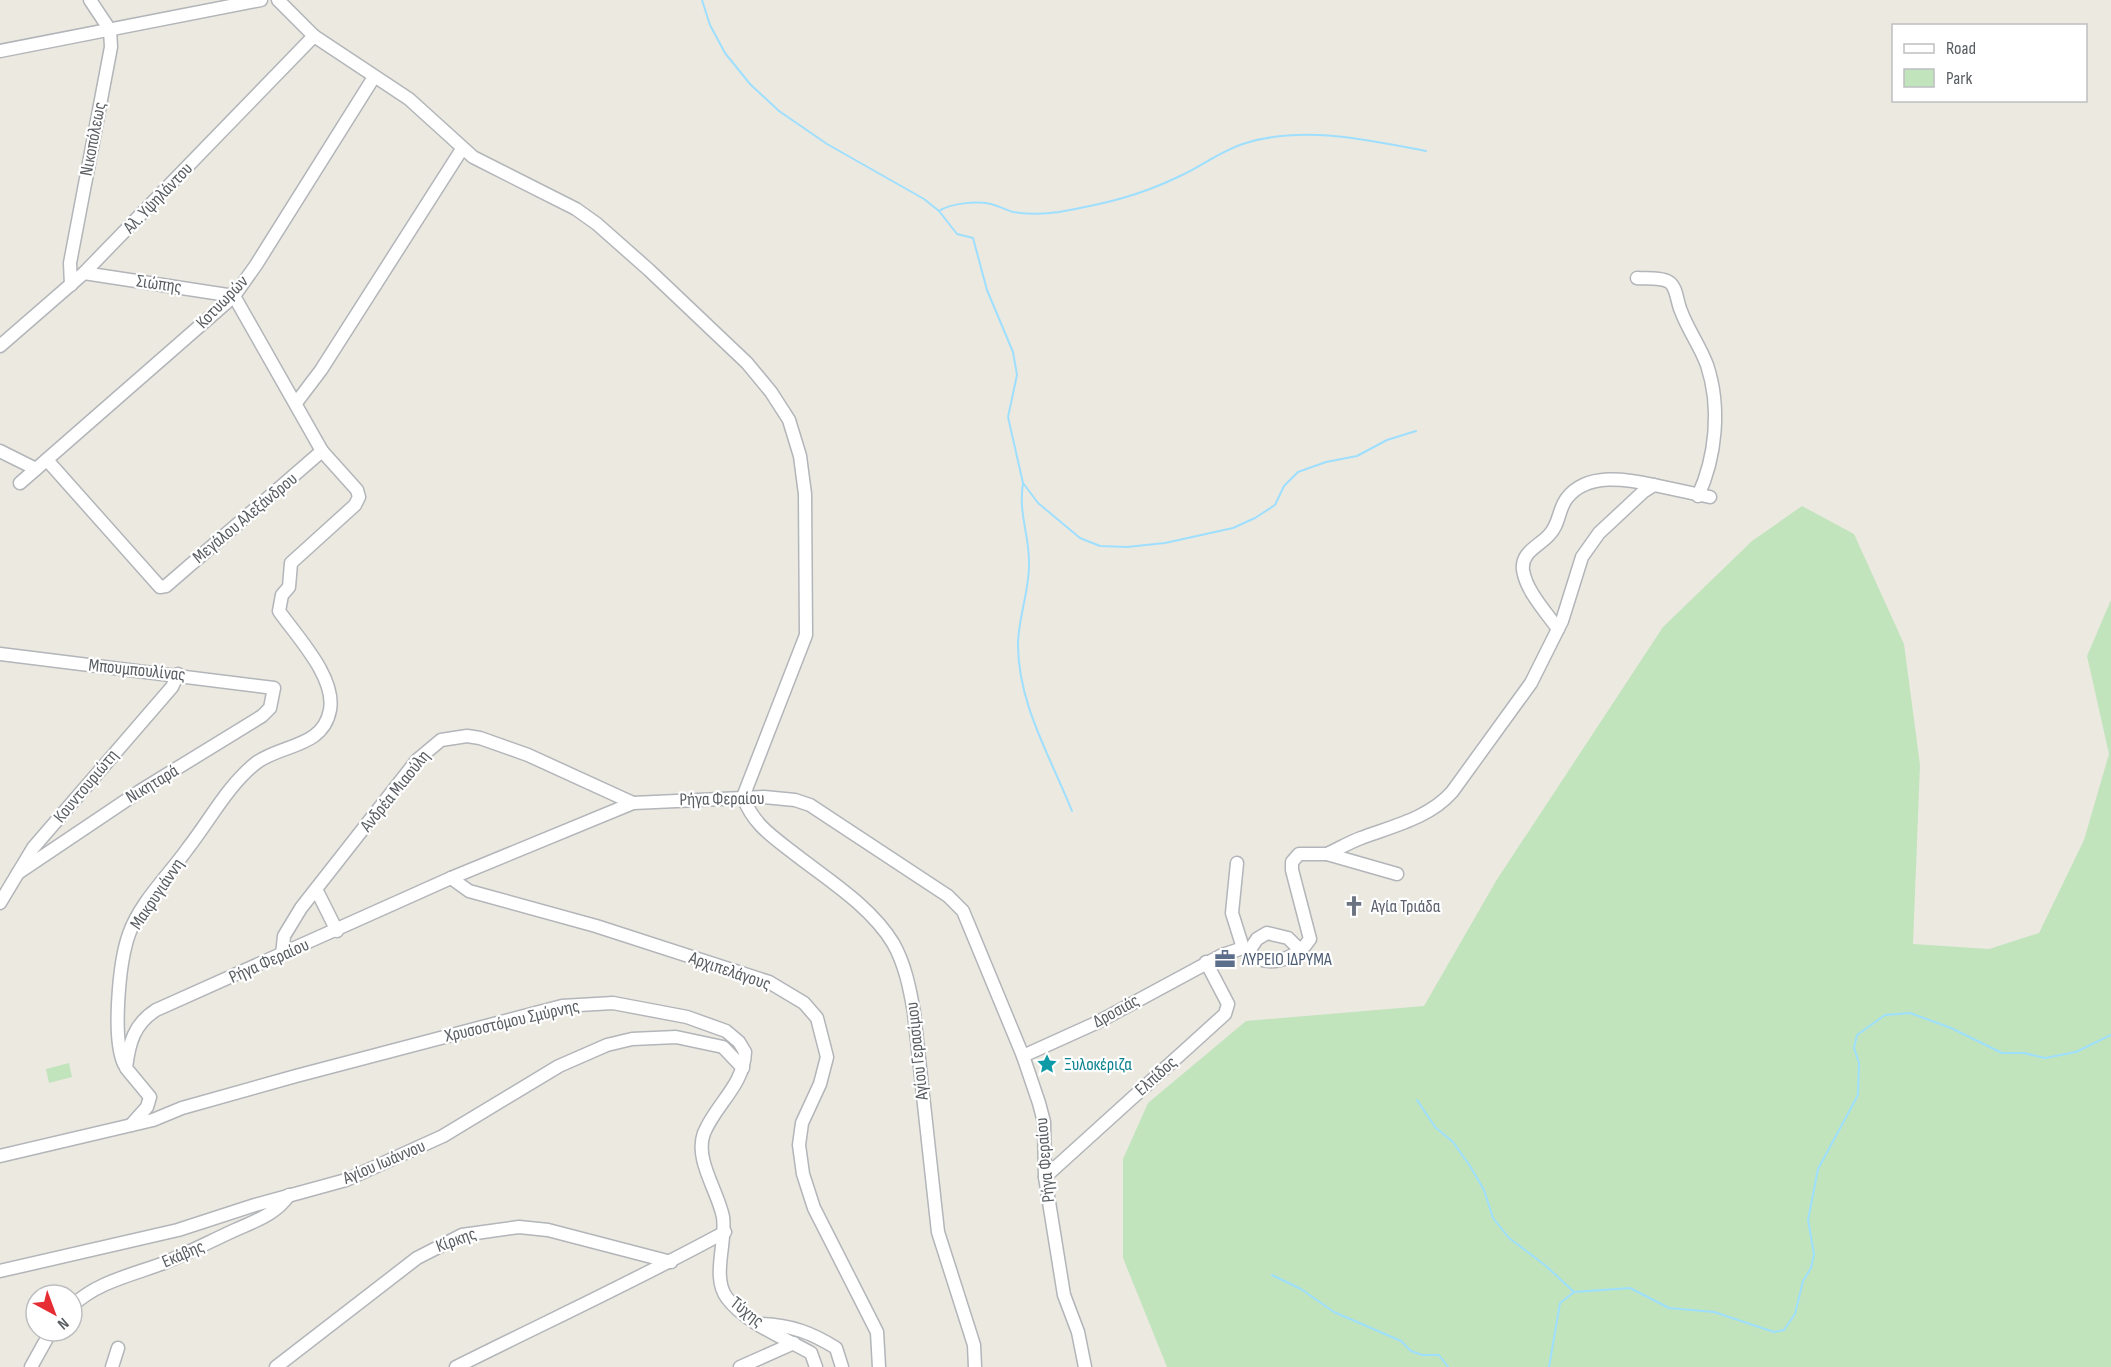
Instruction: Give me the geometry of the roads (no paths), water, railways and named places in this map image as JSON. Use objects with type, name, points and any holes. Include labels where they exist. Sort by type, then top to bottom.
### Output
[{"type":"street","points":[[90,0],[110,30]]},
{"type":"street","points":[[0,51],[261,0]]},
{"type":"street","points":[[278,0],[312,39],[414,104],[462,149],[489,168],[576,209],[597,224],[747,363],[771,392],[789,420],[800,456],[804,494],[806,635],[743,797]]},
{"type":"street","name":"Νικοπόλεως","points":[[71,285],[70,263],[107,69],[110,30]]},
{"type":"street","name":"Αλ. Υψηλάντου","points":[[0,346],[84,273],[312,39]]},
{"type":"street","name":"Κοτυωρών","points":[[20,483],[234,296],[256,266],[374,77]]},
{"type":"street","points":[[296,403],[321,370],[462,149]]},
{"type":"street","name":"Σιώπης","points":[[84,273],[234,296]]},
{"type":"street","points":[[1558,629],[1525,579],[1523,567],[1526,554],[1551,534],[1560,520],[1567,498],[1586,485],[1607,479],[1654,485],[1704,496],[1709,472],[1715,409],[1708,367],[1681,312],[1673,286],[1667,281],[1637,278]]},
{"type":"street","points":[[234,296],[322,451]]},
{"type":"street","points":[[0,451],[36,469]]},
{"type":"street","name":"Μεγάλου Αλεξάνδρου","points":[[47,460],[160,587],[166,586],[322,451]]},
{"type":"street","name":"Μακρυγιάννη","points":[[126,1068],[119,1042],[125,951],[129,933],[140,913],[222,801],[255,764],[302,744],[317,734],[328,717],[329,686],[324,675],[279,611],[278,604],[289,587],[289,571],[297,555],[357,503],[359,497],[357,490],[322,451]]},
{"type":"street","points":[[1327,854],[1360,838],[1416,818],[1441,804],[1531,683],[1558,629],[1574,590],[1582,557],[1599,533],[1643,492],[1654,485]]},
{"type":"street","name":"Μπουμπουλίνας","points":[[0,654],[178,674],[274,688]]},
{"type":"street","name":"Κουντουριώτη","points":[[0,903],[33,848],[172,687],[178,674]]},
{"type":"street","name":"Νικηταρά","points":[[18,873],[140,790],[262,716],[270,708],[274,688]]},
{"type":"street","name":"Ανδρέα Μιαούλη","points":[[282,956],[284,936],[316,889],[417,760],[441,740],[467,735],[480,738],[528,755],[633,803]]},
{"type":"street","name":"Ρήγα Φεραίου","points":[[126,1068],[133,1035],[140,1022],[149,1014],[451,879],[633,803],[743,797],[795,800],[810,805],[958,904],[1023,1056],[1044,1122],[1045,1177],[1064,1295],[1078,1332],[1085,1367]]},
{"type":"street","name":"Αγίου Γερασίμου","points":[[743,797],[759,827],[860,907],[885,932],[899,955],[910,987],[914,1013],[938,1232],[974,1345],[975,1367]]},
{"type":"street","points":[[1237,863],[1232,913],[1246,950],[1258,959],[1277,962],[1292,956],[1310,939],[1292,870],[1292,862],[1299,854],[1327,854],[1397,874]]},
{"type":"street","name":"Αρχιπελάγους","points":[[451,879],[469,891],[596,926],[769,982],[804,1003],[817,1017],[827,1058],[820,1084],[802,1123],[799,1145],[802,1174],[814,1208],[877,1332],[879,1367]]},
{"type":"street","points":[[316,889],[337,931]]},
{"type":"street","name":"Δροσιάς","points":[[1023,1056],[1096,1023],[1206,962],[1246,950],[1257,939],[1268,933],[1288,938],[1299,949]]},
{"type":"street","name":"Ελπίδος","points":[[1045,1177],[1226,1014],[1228,1004],[1206,962]]},
{"type":"street","name":"Χρυσοστόμου Σμύρνης","points":[[0,1155],[131,1125],[296,1076],[562,1006],[613,1003],[698,1020],[726,1031],[739,1042],[745,1052],[743,1068]]},
{"type":"street","name":"Αγίου Ιωάννου","points":[[0,1271],[178,1230],[345,1180],[443,1137],[559,1066],[607,1045],[642,1038],[676,1037],[723,1047],[743,1068]]},
{"type":"street","points":[[126,1068],[149,1092],[150,1097],[147,1107],[131,1125]]},
{"type":"street","points":[[456,1367],[633,1278],[671,1262],[725,1232],[722,1214],[701,1148],[704,1134],[736,1084],[743,1068]]},
{"type":"street","name":"Εκάβης","points":[[84,1295],[198,1249],[255,1222],[273,1212],[289,1195]]},
{"type":"street","name":"Κίρκης","points":[[276,1367],[417,1258],[462,1236],[519,1227],[548,1230],[671,1262]]},
{"type":"street","name":"Τύχης","points":[[725,1232],[720,1280],[725,1296],[740,1311],[758,1323],[811,1353],[816,1367]]},
{"type":"street","points":[[758,1323],[785,1325],[821,1339],[836,1348],[842,1367]]},
{"type":"street","points":[[31,1367],[44,1343]]},
{"type":"street","points":[[740,1367],[794,1343]]},
{"type":"street","points":[[112,1367],[118,1348]]},
{"type":"waterway","points":[[702,0],[710,25],[725,53],[750,84],[779,111],[827,144],[924,199],[939,211],[957,234],[973,238],[987,290],[1013,352],[1017,375],[1008,417],[1023,483],[1038,503],[1080,538],[1100,546],[1127,547],[1165,543],[1233,528],[1275,505],[1284,486],[1298,472],[1326,462],[1357,456],[1387,440],[1416,431]]},
{"type":"waterway","points":[[939,211],[957,204],[971,203],[991,204],[1013,212],[1030,213],[1059,212],[1091,206],[1165,183],[1246,143],[1290,135],[1336,136],[1426,151]]},
{"type":"waterway","points":[[1023,483],[1022,505],[1029,565],[1019,632],[1019,664],[1036,728],[1072,811]]},
{"type":"waterway","points":[[1549,1367],[1560,1303],[1574,1292],[1630,1288],[1669,1308],[1714,1312],[1774,1332],[1784,1330],[1795,1314],[1803,1281],[1811,1268],[1814,1254],[1808,1220],[1818,1169],[1858,1095],[1859,1063],[1854,1048],[1857,1035],[1885,1015],[1910,1013],[1951,1028],[2002,1053],[2024,1053],[2045,1058],[2076,1052],[2111,1035]]},
{"type":"waterway","points":[[1417,1100],[1435,1127],[1453,1142],[1470,1166],[1484,1190],[1493,1218],[1509,1238],[1546,1266],[1574,1292]]},
{"type":"waterway","points":[[1272,1275],[1301,1289],[1334,1312],[1401,1341],[1411,1351],[1422,1355],[1439,1355],[1448,1367]]},
{"type":"place","name":"Αγία Τριάδα","points":[[1354,906]]},
{"type":"place","name":"ΛΥΡΕΙΟ ΙΔΡΥΜΑ","points":[[1225,959]]},
{"type":"place","name":"Ξυλοκέριζα","points":[[1047,1064]]}]
